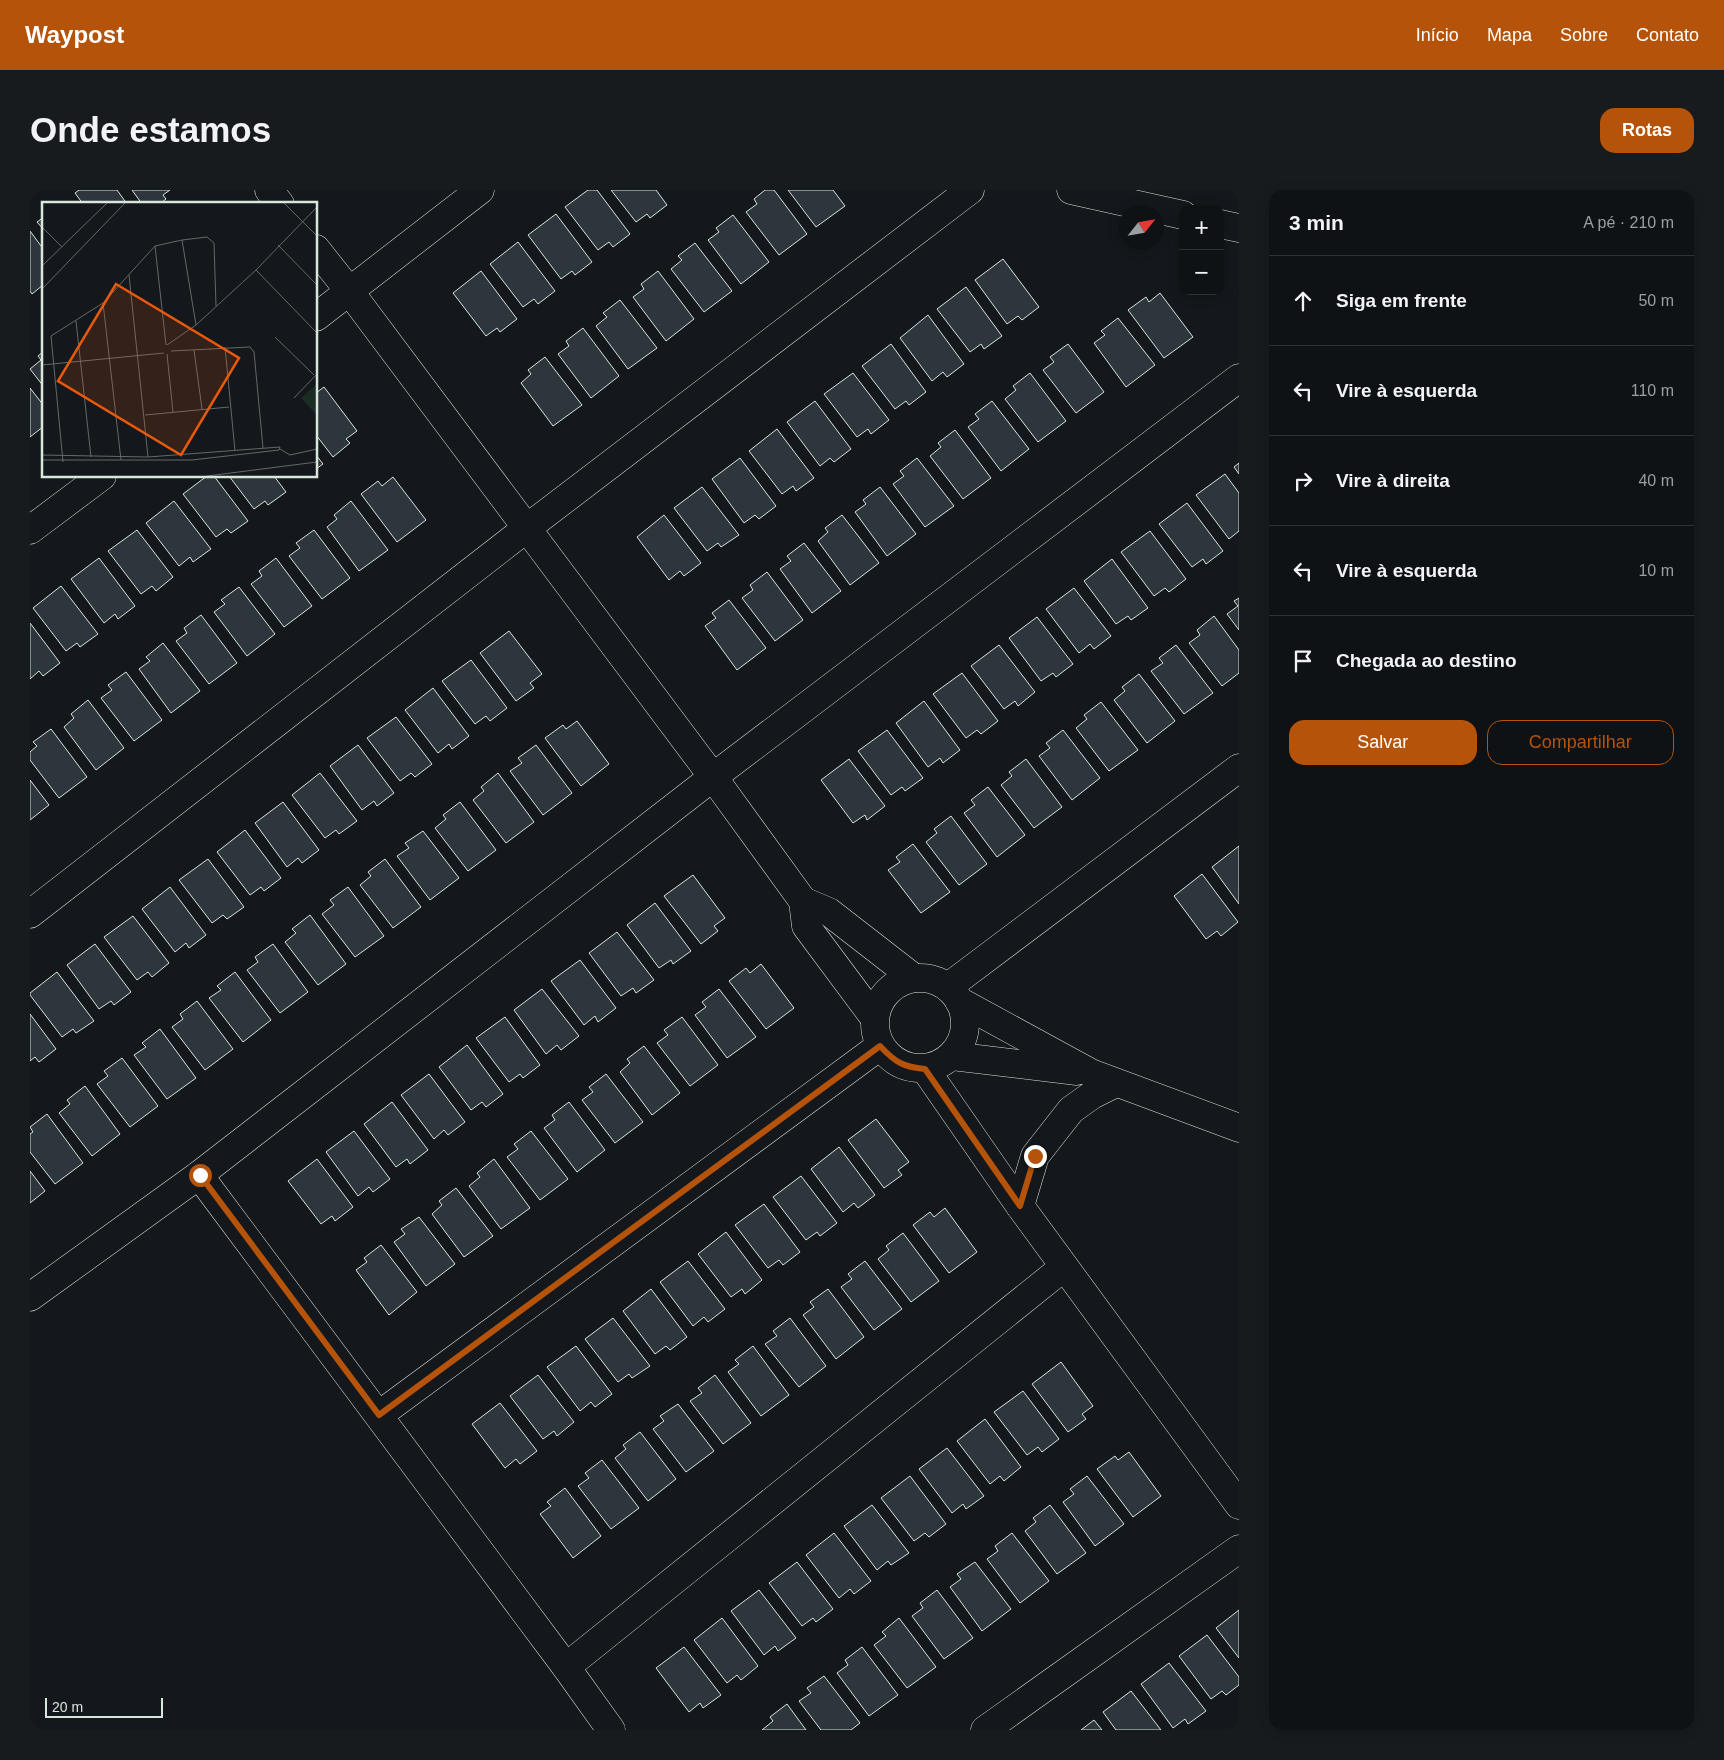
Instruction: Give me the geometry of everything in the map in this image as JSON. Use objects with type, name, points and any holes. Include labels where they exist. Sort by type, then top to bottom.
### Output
[{"type":"street","points":[[270,190],[279,202]]},
{"type":"street","points":[[318,316],[480,190]]},
{"type":"street","points":[[30,914],[527,528],[970,190]]},
{"type":"street","points":[[1071,190],[1179,214]]},
{"type":"street","points":[[1224,225],[1239,228]]},
{"type":"street","points":[[318,252],[713,777],[803,901],[806,926],[874,1016]]},
{"type":"street","points":[[30,1297],[200,1175],[713,777],[1239,378]]},
{"type":"street","points":[[30,530],[99,478]]},
{"type":"street","points":[[954,994],[1239,768]]},
{"type":"street","points":[[803,901],[829,912],[914,978]]},
{"type":"street","points":[[954,994],[965,1018],[964,1036],[952,1056],[942,1063],[925,1069],[908,1067],[892,1059],[880,1046],[874,1028],[874,1016],[884,994],[897,983],[914,978],[932,979],[954,994],[1091,1073],[1239,1128]]},
{"type":"street","points":[[379,1415],[880,1046]]},
{"type":"street","points":[[952,1056],[1091,1073]]},
{"type":"street","points":[[925,1069],[1020,1206],[1239,1505]]},
{"type":"street","points":[[1020,1206],[1035,1156],[1071,1110],[1092,1094],[1116,1082]]},
{"type":"street","points":[[200,1175],[611,1730]]},
{"type":"street","points":[[566,1667],[1064,1267]]},
{"type":"street","points":[[985,1730],[1239,1549]]},
{"type":"building","points":[[79,190],[117,190],[126,202],[82,202],[75,193]]},
{"type":"building","points":[[132,190],[170,190],[163,195],[166,199],[162,202],[141,202]]},
{"type":"building","points":[[588,190],[597,190],[630,234],[613,247],[609,242],[598,250],[565,207]]},
{"type":"building","points":[[611,190],[656,190],[667,205],[650,218],[647,214],[636,222]]},
{"type":"building","points":[[765,190],[774,190],[807,234],[779,255],[746,212],[757,204],[754,199]]},
{"type":"building","points":[[788,190],[833,190],[845,206],[816,227]]},
{"type":"building","points":[[556,214],[592,262],[575,275],[572,271],[561,279],[528,235]]},
{"type":"building","points":[[733,215],[769,262],[741,284],[708,240],[719,232],[716,228]]},
{"type":"building","points":[[42,218],[42,228],[37,222]]},
{"type":"building","points":[[30,231],[42,247],[42,286],[32,294],[30,291]]},
{"type":"building","points":[[518,242],[555,291],[538,304],[534,299],[523,307],[490,264]]},
{"type":"building","points":[[695,243],[732,291],[704,312],[671,269],[682,260],[678,256]]},
{"type":"building","points":[[1003,259],[1039,307],[1022,320],[1018,316],[1007,324],[975,280]]},
{"type":"building","points":[[481,271],[517,319],[500,332],[497,328],[486,336],[453,293]]},
{"type":"building","points":[[658,271],[694,319],[666,341],[633,297],[644,289],[641,284]]},
{"type":"building","points":[[966,287],[1002,336],[984,349],[981,344],[970,352],[937,309]]},
{"type":"building","points":[[1160,293],[1193,337],[1164,358],[1128,310],[1146,297],[1149,302]]},
{"type":"building","points":[[620,300],[657,348],[628,369],[596,326],[607,317],[603,313]]},
{"type":"building","points":[[928,315],[964,364],[947,377],[943,372],[932,381],[900,338]]},
{"type":"building","points":[[1118,318],[1155,365],[1126,387],[1094,343],[1105,335],[1101,331]]},
{"type":"building","points":[[583,328],[619,376],[591,398],[558,354],[569,346],[566,341]]},
{"type":"building","points":[[891,344],[926,392],[909,405],[906,401],[895,409],[862,366]]},
{"type":"building","points":[[1068,344],[1104,392],[1076,413],[1043,370],[1054,362],[1050,357]]},
{"type":"building","points":[[42,353],[42,384],[30,369],[41,360],[38,356]]},
{"type":"building","points":[[545,357],[582,405],[553,426],[521,383],[531,374],[528,370]]},
{"type":"building","points":[[853,373],[889,420],[871,434],[868,429],[857,437],[824,394]]},
{"type":"building","points":[[1030,373],[1066,421],[1038,442],[1005,399],[1016,390],[1013,386]]},
{"type":"building","points":[[324,387],[357,431],[346,439],[350,443],[333,457],[318,438],[318,392]]},
{"type":"building","points":[[30,388],[42,403],[42,428],[30,437]]},
{"type":"building","points":[[815,401],[851,449],[834,462],[830,458],[820,466],[787,422]]},
{"type":"building","points":[[992,401],[1029,449],[1001,471],[968,427],[979,419],[975,414]]},
{"type":"building","points":[[777,429],[814,478],[796,491],[793,486],[782,494],[749,451]]},
{"type":"building","points":[[955,430],[991,478],[963,499],[930,456],[941,447],[938,443]]},
{"type":"building","points":[[318,458],[323,464],[318,468]]},
{"type":"building","points":[[740,458],[776,506],[759,519],[755,515],[744,523],[712,479]]},
{"type":"building","points":[[917,458],[954,506],[925,527],[893,484],[904,476],[900,471]]},
{"type":"building","points":[[1239,463],[1239,474],[1234,467]]},
{"type":"building","points":[[1225,474],[1239,493],[1239,531],[1229,539],[1196,495]]},
{"type":"building","points":[[393,477],[426,520],[397,542],[361,494],[378,481],[382,486]]},
{"type":"building","points":[[204,478],[216,478],[248,521],[231,533],[227,529],[216,537],[183,494]]},
{"type":"building","points":[[231,478],[276,478],[286,492],[268,505],[265,501],[254,509]]},
{"type":"building","points":[[702,487],[739,535],[721,547],[718,543],[707,551],[674,508]]},
{"type":"building","points":[[880,487],[916,534],[887,556],[855,512],[866,504],[863,500]]},
{"type":"building","points":[[174,501],[211,549],[193,562],[190,557],[179,566],[146,523]]},
{"type":"building","points":[[351,501],[388,550],[359,571],[327,527],[337,519],[334,515]]},
{"type":"building","points":[[1187,503],[1223,551],[1206,564],[1203,559],[1192,567],[1159,524]]},
{"type":"building","points":[[664,515],[701,563],[684,576],[680,571],[669,580],[637,537]]},
{"type":"building","points":[[842,515],[879,563],[850,585],[818,541],[828,532],[825,528]]},
{"type":"building","points":[[137,530],[173,577],[156,591],[152,586],[141,594],[108,551]]},
{"type":"building","points":[[314,530],[350,578],[322,599],[289,556],[300,548],[296,543]]},
{"type":"building","points":[[1150,531],[1186,579],[1169,592],[1165,588],[1154,596],[1121,552]]},
{"type":"building","points":[[804,543],[841,591],[812,613],[780,569],[791,561],[787,556]]},
{"type":"building","points":[[99,558],[135,606],[118,619],[115,614],[104,623],[71,579]]},
{"type":"building","points":[[276,558],[312,606],[284,627],[251,584],[262,576],[259,571]]},
{"type":"building","points":[[1112,559],[1148,608],[1131,620],[1128,616],[1116,624],[1084,581]]},
{"type":"building","points":[[767,572],[803,620],[775,641],[742,598],[753,590],[750,585]]},
{"type":"building","points":[[61,586],[98,634],[80,647],[77,643],[66,651],[33,608]]},
{"type":"building","points":[[239,587],[275,634],[247,656],[214,612],[225,604],[221,600]]},
{"type":"building","points":[[1074,588],[1111,636],[1094,649],[1090,644],[1079,653],[1046,609]]},
{"type":"building","points":[[1239,598],[1239,630],[1227,614],[1238,606],[1234,601]]},
{"type":"building","points":[[729,600],[766,648],[737,670],[705,626],[716,618],[712,613]]},
{"type":"building","points":[[201,615],[237,663],[209,684],[176,641],[187,633],[184,628]]},
{"type":"building","points":[[1214,616],[1239,650],[1239,673],[1222,686],[1189,643],[1200,635],[1197,630]]},
{"type":"building","points":[[1037,617],[1073,664],[1056,677],[1053,673],[1041,681],[1009,638]]},
{"type":"building","points":[[30,623],[60,663],[43,676],[39,671],[30,679]]},
{"type":"building","points":[[509,631],[542,674],[530,683],[534,688],[516,701],[480,653]]},
{"type":"building","points":[[163,643],[200,691],[171,713],[139,669],[150,661],[146,657]]},
{"type":"building","points":[[999,645],[1035,692],[1018,706],[1015,701],[1004,709],[971,666]]},
{"type":"building","points":[[1176,645],[1213,693],[1184,714],[1151,671],[1163,663],[1159,658]]},
{"type":"building","points":[[471,660],[507,708],[490,721],[486,716],[475,724],[442,681]]},
{"type":"building","points":[[126,672],[162,720],[134,741],[101,698],[112,690],[108,685]]},
{"type":"building","points":[[962,673],[998,721],[981,734],[977,730],[966,738],[933,694]]},
{"type":"building","points":[[1139,674],[1175,721],[1147,743],[1114,700],[1125,691],[1122,687]]},
{"type":"building","points":[[433,688],[469,736],[452,749],[449,744],[438,753],[405,710]]},
{"type":"building","points":[[88,700],[124,748],[96,770],[64,727],[74,718],[71,714]]},
{"type":"building","points":[[924,701],[960,750],[943,763],[940,758],[928,767],[896,723]]},
{"type":"building","points":[[1101,702],[1138,750],[1109,771],[1076,728],[1087,719],[1084,715]]},
{"type":"building","points":[[396,717],[432,764],[415,777],[411,773],[400,781],[367,738]]},
{"type":"building","points":[[577,721],[609,764],[581,786],[545,738],[563,725],[566,729]]},
{"type":"building","points":[[51,729],[87,777],[59,798],[30,760],[30,752],[37,746],[33,742]]},
{"type":"building","points":[[887,730],[923,778],[905,791],[902,787],[891,795],[858,751]]},
{"type":"building","points":[[1063,730],[1100,778],[1072,800],[1039,756],[1050,748],[1046,743]]},
{"type":"building","points":[[358,745],[394,793],[377,806],[374,801],[362,810],[330,766]]},
{"type":"building","points":[[536,745],[572,793],[543,815],[510,771],[522,763],[518,758]]},
{"type":"building","points":[[849,759],[885,806],[867,820],[865,815],[853,823],[821,780]]},
{"type":"building","points":[[1026,759],[1062,807],[1034,828],[1001,785],[1012,776],[1009,772]]},
{"type":"building","points":[[320,773],[357,821],[339,834],[336,830],[325,838],[292,795]]},
{"type":"building","points":[[498,773],[534,822],[506,843],[473,800],[484,791],[481,787]]},
{"type":"building","points":[[30,780],[49,805],[30,820]]},
{"type":"building","points":[[988,787],[1025,835],[997,857],[964,813],[975,805],[971,800]]},
{"type":"building","points":[[283,802],[319,850],[302,863],[298,858],[287,867],[255,823]]},
{"type":"building","points":[[460,802],[496,850],[468,871],[435,828],[446,819],[443,815]]},
{"type":"building","points":[[951,816],[987,864],[959,885],[926,842],[937,833],[934,829]]},
{"type":"building","points":[[245,830],[281,878],[264,891],[261,887],[250,895],[217,852]]},
{"type":"building","points":[[423,831],[459,878],[430,900],[397,856],[409,848],[405,843]]},
{"type":"building","points":[[913,844],[950,892],[921,913],[888,870],[900,862],[896,857]]},
{"type":"building","points":[[1239,846],[1239,904],[1212,867]]},
{"type":"building","points":[[208,859],[244,907],[227,919],[223,915],[212,923],[179,880]]},
{"type":"building","points":[[385,859],[421,907],[393,928],[360,885],[371,876],[368,872]]},
{"type":"building","points":[[1202,874],[1238,922],[1221,936],[1217,931],[1206,939],[1174,896]]},
{"type":"building","points":[[693,875],[725,918],[714,926],[718,931],[701,944],[664,896]]},
{"type":"building","points":[[170,887],[206,935],[189,948],[186,943],[175,952],[142,909]]},
{"type":"building","points":[[348,887],[384,936],[355,957],[322,914],[334,905],[330,900]]},
{"type":"building","points":[[655,903],[691,951],[673,964],[671,960],[659,968],[627,925]]},
{"type":"building","points":[[310,915],[346,964],[318,985],[285,942],[296,933],[292,929]]},
{"type":"building","points":[[133,916],[169,963],[152,977],[148,972],[137,980],[104,937]]},
{"type":"building","points":[[617,932],[654,980],[636,993],[633,988],[621,996],[589,953]]},
{"type":"building","points":[[95,944],[131,992],[114,1005],[111,1001],[99,1009],[67,965]]},
{"type":"building","points":[[273,944],[308,992],[280,1013],[247,970],[258,962],[255,957]]},
{"type":"building","points":[[580,960],[616,1008],[598,1022],[595,1016],[584,1025],[551,981]]},
{"type":"building","points":[[761,964],[794,1008],[766,1029],[729,981],[746,968],[750,973]]},
{"type":"building","points":[[57,972],[94,1021],[76,1033],[73,1029],[62,1037],[30,995],[30,993]]},
{"type":"building","points":[[235,972],[271,1020],[243,1042],[209,998],[221,990],[217,986]]},
{"type":"building","points":[[542,989],[579,1036],[561,1050],[557,1045],[546,1054],[514,1010]]},
{"type":"building","points":[[719,989],[756,1037],[727,1058],[695,1015],[706,1007],[702,1002]]},
{"type":"building","points":[[197,1001],[233,1049],[205,1070],[172,1027],[183,1019],[180,1014]]},
{"type":"building","points":[[30,1014],[56,1049],[39,1062],[35,1057],[30,1061]]},
{"type":"building","points":[[505,1017],[540,1065],[523,1078],[520,1074],[509,1082],[476,1038]]},
{"type":"building","points":[[682,1017],[718,1065],[690,1086],[657,1043],[668,1035],[664,1030]]},
{"type":"building","points":[[160,1029],[196,1078],[167,1099],[134,1055],[146,1047],[142,1043]]},
{"type":"building","points":[[467,1045],[503,1094],[486,1107],[482,1102],[471,1110],[439,1067]]},
{"type":"building","points":[[644,1046],[680,1093],[652,1115],[620,1072],[630,1063],[627,1059]]},
{"type":"building","points":[[122,1058],[158,1106],[130,1127],[97,1084],[108,1076],[104,1071]]},
{"type":"building","points":[[429,1074],[465,1122],[448,1135],[444,1130],[434,1139],[401,1095]]},
{"type":"building","points":[[606,1074],[643,1122],[615,1143],[582,1100],[593,1092],[589,1087]]},
{"type":"building","points":[[85,1086],[120,1134],[92,1156],[59,1113],[70,1104],[67,1100]]},
{"type":"building","points":[[392,1102],[428,1150],[410,1164],[407,1159],[396,1167],[364,1124]]},
{"type":"building","points":[[569,1102],[605,1150],[577,1172],[544,1128],[555,1120],[552,1115]]},
{"type":"building","points":[[47,1114],[83,1163],[55,1184],[30,1152],[30,1134],[33,1132],[30,1127]]},
{"type":"building","points":[[876,1119],[909,1162],[898,1170],[902,1175],[884,1188],[848,1140]]},
{"type":"building","points":[[354,1131],[390,1179],[373,1192],[369,1187],[358,1196],[326,1152]]},
{"type":"building","points":[[531,1131],[568,1179],[540,1200],[507,1157],[518,1149],[514,1144]]},
{"type":"building","points":[[839,1147],[875,1195],[858,1208],[854,1203],[843,1212],[811,1169]]},
{"type":"building","points":[[317,1159],[353,1207],[335,1221],[332,1216],[321,1224],[288,1181]]},
{"type":"building","points":[[494,1159],[530,1208],[501,1229],[469,1186],[480,1177],[477,1173]]},
{"type":"building","points":[[30,1171],[45,1191],[30,1203]]},
{"type":"building","points":[[801,1176],[837,1223],[820,1236],[817,1232],[806,1240],[773,1197]]},
{"type":"building","points":[[456,1188],[493,1236],[464,1257],[432,1214],[442,1205],[439,1201]]},
{"type":"building","points":[[764,1204],[800,1252],[783,1265],[779,1260],[768,1268],[735,1225]]},
{"type":"building","points":[[945,1208],[977,1252],[949,1273],[913,1225],[930,1212],[934,1217]]},
{"type":"building","points":[[419,1217],[455,1264],[426,1286],[394,1242],[405,1234],[401,1229]]},
{"type":"building","points":[[726,1232],[762,1280],[745,1294],[742,1289],[731,1297],[698,1254]]},
{"type":"building","points":[[903,1233],[939,1281],[911,1302],[878,1259],[889,1250],[886,1246]]},
{"type":"building","points":[[381,1245],[417,1292],[389,1315],[356,1270],[367,1262],[364,1258]]},
{"type":"building","points":[[688,1261],[725,1309],[708,1322],[704,1317],[693,1326],[660,1282]]},
{"type":"building","points":[[865,1261],[902,1309],[874,1330],[841,1287],[852,1279],[848,1274]]},
{"type":"building","points":[[651,1289],[687,1337],[670,1350],[666,1346],[655,1354],[623,1311]]},
{"type":"building","points":[[828,1289],[864,1337],[836,1359],[803,1315],[814,1307],[810,1302]]},
{"type":"building","points":[[613,1318],[650,1366],[632,1378],[629,1374],[618,1382],[585,1339]]},
{"type":"building","points":[[790,1318],[826,1366],[799,1387],[765,1344],[777,1336],[773,1331]]},
{"type":"building","points":[[576,1346],[612,1394],[595,1407],[591,1402],[580,1411],[547,1367]]},
{"type":"building","points":[[753,1346],[789,1395],[761,1416],[728,1372],[739,1364],[735,1360]]},
{"type":"building","points":[[1061,1362],[1093,1406],[1082,1414],[1086,1419],[1068,1432],[1032,1384]]},
{"type":"building","points":[[538,1375],[574,1422],[557,1436],[554,1431],[543,1439],[510,1396]]},
{"type":"building","points":[[715,1375],[751,1423],[723,1444],[690,1401],[702,1393],[698,1388]]},
{"type":"building","points":[[1023,1391],[1059,1439],[1042,1452],[1038,1447],[1027,1455],[994,1412]]},
{"type":"building","points":[[500,1403],[537,1451],[520,1464],[516,1459],[505,1468],[472,1424]]},
{"type":"building","points":[[678,1404],[714,1451],[686,1472],[653,1429],[664,1421],[660,1416]]},
{"type":"building","points":[[985,1419],[1021,1467],[1004,1481],[1000,1476],[990,1484],[957,1441]]},
{"type":"building","points":[[640,1432],[676,1479],[648,1501],[615,1458],[626,1449],[623,1445]]},
{"type":"building","points":[[947,1448],[984,1496],[966,1509],[963,1504],[952,1513],[919,1469]]},
{"type":"building","points":[[1129,1452],[1161,1496],[1133,1517],[1097,1469],[1115,1456],[1118,1460]]},
{"type":"building","points":[[602,1460],[639,1508],[611,1529],[578,1486],[589,1478],[585,1473]]},
{"type":"building","points":[[910,1476],[946,1524],[929,1537],[925,1533],[914,1541],[881,1498]]},
{"type":"building","points":[[1087,1476],[1124,1524],[1095,1546],[1063,1502],[1074,1494],[1070,1489]]},
{"type":"building","points":[[565,1488],[601,1536],[573,1558],[540,1514],[551,1506],[547,1502]]},
{"type":"building","points":[[872,1505],[909,1553],[891,1565],[888,1561],[877,1570],[844,1526]]},
{"type":"building","points":[[1050,1505],[1086,1553],[1057,1574],[1025,1531],[1036,1522],[1033,1518]]},
{"type":"building","points":[[834,1533],[871,1581],[854,1594],[850,1589],[839,1598],[806,1555]]},
{"type":"building","points":[[1012,1533],[1049,1581],[1020,1603],[987,1559],[998,1551],[995,1546]]},
{"type":"building","points":[[797,1562],[833,1609],[816,1622],[813,1618],[802,1626],[769,1583]]},
{"type":"building","points":[[975,1562],[1011,1609],[982,1631],[950,1587],[961,1579],[957,1574]]},
{"type":"building","points":[[759,1590],[796,1638],[778,1651],[775,1646],[764,1655],[731,1611]]},
{"type":"building","points":[[937,1590],[973,1638],[944,1659],[912,1616],[923,1608],[920,1603]]},
{"type":"building","points":[[1239,1610],[1239,1658],[1216,1628]]},
{"type":"building","points":[[722,1618],[758,1666],[741,1680],[737,1675],[727,1683],[694,1640]]},
{"type":"building","points":[[899,1618],[936,1667],[907,1688],[874,1645],[886,1636],[882,1632]]},
{"type":"building","points":[[1207,1635],[1239,1677],[1239,1685],[1226,1695],[1222,1691],[1211,1699],[1179,1656]]},
{"type":"building","points":[[684,1647],[721,1695],[703,1708],[700,1703],[689,1712],[656,1668]]},
{"type":"building","points":[[862,1647],[898,1695],[869,1716],[837,1673],[848,1665],[845,1660]]},
{"type":"building","points":[[1169,1663],[1206,1711],[1188,1724],[1185,1719],[1173,1728],[1141,1684]]},
{"type":"building","points":[[824,1676],[860,1723],[851,1730],[821,1730],[799,1701],[811,1693],[807,1688]]},
{"type":"building","points":[[1131,1691],[1161,1730],[1116,1730],[1103,1712]]},
{"type":"building","points":[[787,1704],[806,1730],[762,1730],[773,1721],[770,1717]]},
{"type":"building","points":[[1094,1720],[1102,1730],[1081,1730]]},
{"type":"route","points":[[200,1175],[379,1415],[880,1046],[892,1059],[908,1067],[925,1069],[1020,1206],[1035,1156]]}]
